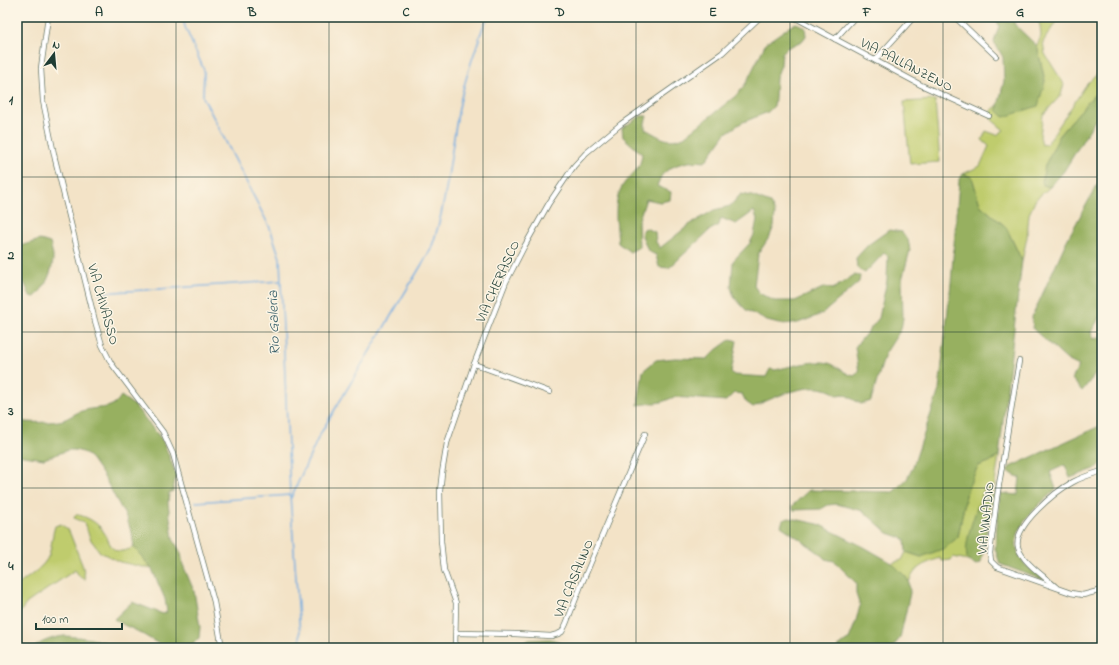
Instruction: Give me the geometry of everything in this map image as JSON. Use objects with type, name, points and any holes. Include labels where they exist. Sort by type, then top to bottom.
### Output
[{"type":"street","name":"VIA CHIVASSO","points":[[48,17],[41,68],[43,101],[55,159],[95,321],[102,345],[112,363],[163,432],[173,454],[197,536],[214,602],[222,648]]},
{"type":"street","name":"VIA CHERASCO","points":[[455,648],[456,602],[444,570],[442,560],[440,492],[442,473],[447,443],[474,364],[492,314],[513,268],[549,203],[574,166],[597,143],[621,124],[722,53],[760,17]]},
{"type":"street","name":"VIA PALLANZENO","points":[[794,17],[921,85],[989,116]]},
{"type":"street","points":[[835,39],[855,17]]},
{"type":"street","points":[[875,60],[914,17]]},
{"type":"street","points":[[954,17],[996,56]]},
{"type":"street","name":"VIA VINADIO","points":[[1019,361],[997,497],[990,558],[992,564],[996,567],[1079,595],[1102,590]]},
{"type":"street","points":[[474,364],[550,392]]},
{"type":"street","name":"VIA CASALINO","points":[[456,633],[550,636],[562,632],[645,434]]},
{"type":"street","points":[[1059,589],[1022,556],[1017,543],[1018,534],[1029,519],[1053,496],[1081,478],[1102,471]]},
{"type":"green space","points":[[996,17],[1012,17],[1015,25],[1037,46],[1045,81],[1038,106],[1004,117],[997,110],[1004,81],[1003,57],[994,42],[999,26]]},
{"type":"green space","points":[[1036,17],[1059,17],[1043,42],[1045,54],[1064,84],[1061,95],[1043,115],[1040,136],[1042,145],[1047,144],[1086,85],[1102,69],[1102,86],[1061,133],[1043,185],[1050,187],[1036,199],[1029,214],[1027,237],[1022,261],[1006,227],[980,205],[972,177],[963,174],[980,166],[989,146],[982,140],[986,131],[997,135],[1004,130],[992,120],[989,113],[998,105],[997,110],[1045,81],[1037,46],[1041,36],[1040,25]]},
{"type":"green space","points":[[796,23],[805,27],[806,36],[802,41],[787,48],[782,53],[781,65],[776,78],[774,106],[768,112],[741,123],[726,133],[705,162],[694,161],[683,163],[664,173],[657,186],[671,192],[670,200],[660,202],[646,199],[638,222],[639,247],[630,252],[618,243],[616,213],[617,199],[623,185],[639,165],[642,154],[623,137],[622,128],[641,116],[647,116],[645,129],[668,140],[684,137],[738,94],[746,83],[766,43]]},
{"type":"green space","points":[[1102,86],[1102,112],[1097,117],[1064,171],[1050,187],[1043,185],[1042,181],[1045,165],[1061,133]]},
{"type":"green space","points":[[935,100],[940,162],[910,164],[904,102]]},
{"type":"green space","points":[[963,174],[972,177],[980,205],[1006,227],[1022,261],[999,456],[978,466],[967,490],[958,537],[945,548],[921,557],[906,552],[905,539],[888,533],[863,511],[837,504],[828,505],[821,509],[793,510],[792,506],[809,490],[893,492],[907,479],[912,469],[939,390],[951,283],[959,181]]},
{"type":"green space","points":[[1102,176],[1102,313],[1091,332],[1093,339],[1102,337],[1102,366],[1082,391],[1072,379],[1079,366],[1067,360],[1033,329],[1032,317],[1066,242]]},
{"type":"green space","points":[[741,194],[752,196],[770,203],[775,213],[774,226],[770,236],[758,254],[754,286],[759,293],[774,301],[795,301],[825,287],[833,289],[854,275],[860,276],[859,282],[822,314],[798,323],[779,324],[767,321],[746,310],[734,297],[731,287],[733,261],[750,243],[754,235],[757,219],[754,211],[736,224],[721,218],[719,225],[710,230],[669,268],[659,267],[656,255],[648,251],[641,233],[645,228],[655,232],[656,242],[660,248],[689,225],[714,210],[730,206]]},
{"type":"green space","points":[[889,230],[902,232],[908,240],[910,250],[902,280],[903,318],[901,329],[885,354],[871,401],[861,404],[844,394],[837,395],[828,390],[807,388],[783,394],[753,407],[746,402],[742,394],[734,393],[726,401],[674,397],[662,402],[638,405],[643,371],[656,360],[675,358],[707,359],[731,339],[737,341],[731,372],[734,375],[766,377],[770,369],[775,370],[811,362],[825,362],[854,376],[859,372],[855,347],[879,318],[887,280],[888,256],[884,253],[865,273],[857,268],[856,258],[868,245]]},
{"type":"green space","points":[[40,240],[50,243],[53,260],[48,278],[42,289],[35,297],[30,296],[25,284],[17,277],[17,247]]},
{"type":"green space","points":[[121,396],[135,406],[163,441],[176,474],[173,491],[169,493],[168,503],[173,539],[181,553],[183,565],[194,591],[200,627],[199,638],[191,645],[181,648],[164,647],[114,619],[132,602],[163,614],[167,612],[165,599],[152,569],[134,547],[132,534],[127,519],[103,475],[91,458],[83,452],[75,450],[68,450],[44,459],[17,455],[17,421],[53,422],[63,420],[83,411],[110,406],[118,401]]},
{"type":"green space","points":[[1102,425],[1102,462],[1097,468],[1070,478],[1065,465],[1050,472],[1056,489],[1023,523],[1018,533],[1016,544],[1019,554],[1026,565],[1043,578],[1043,580],[1000,564],[995,548],[1000,493],[1018,495],[1020,478],[1007,471],[1010,467]]},
{"type":"green space","points":[[999,456],[993,496],[990,489],[967,557],[968,560],[953,557],[951,560],[942,561],[940,558],[925,564],[918,569],[909,582],[892,563],[902,560],[906,552],[921,557],[958,537],[967,490],[978,466]]},
{"type":"green space","points":[[985,487],[990,489],[993,496],[981,563],[976,565],[968,560],[966,553],[975,513]]},
{"type":"green space","points":[[76,514],[89,519],[100,527],[115,550],[126,550],[134,547],[152,569],[120,562],[100,552],[91,540],[84,523],[74,518]]},
{"type":"green space","points":[[789,518],[818,524],[864,547],[892,563],[906,577],[909,582],[910,593],[900,638],[892,648],[837,648],[849,639],[855,624],[860,606],[856,594],[856,583],[834,561],[825,559],[818,552],[781,526],[783,520]]},
{"type":"green space","points":[[61,524],[69,531],[83,567],[85,580],[80,577],[75,570],[27,603],[17,616],[17,586],[47,560],[55,526]]},
{"type":"green space","points":[[64,636],[93,639],[121,648],[34,648],[48,640]]},
{"type":"green space","points":[[551,639],[560,642],[561,648],[525,648],[525,642],[529,640]]},
{"type":"green space","points":[[1102,641],[1102,648],[1041,648]]},
{"type":"waterway","name":"Rio Galeria","points":[[183,17],[185,27],[204,70],[203,97],[270,228],[280,258],[290,495],[301,648]]},
{"type":"waterway","points":[[291,498],[319,436],[431,249],[437,231],[445,195],[462,93],[483,27],[488,17]]},
{"type":"waterway","points":[[99,293],[280,281]]},
{"type":"waterway","points":[[196,502],[290,495]]}]
